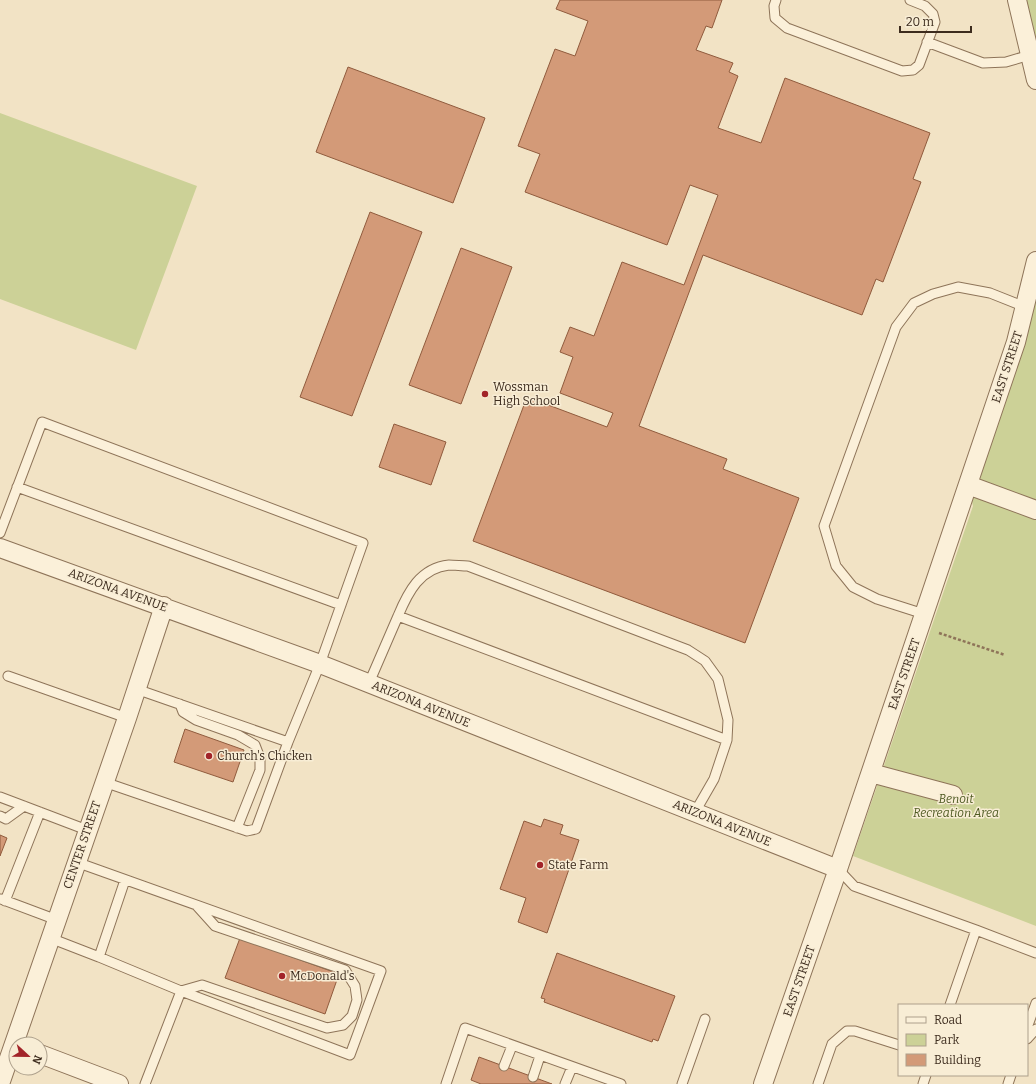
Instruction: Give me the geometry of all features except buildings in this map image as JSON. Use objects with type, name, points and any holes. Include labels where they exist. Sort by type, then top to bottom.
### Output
[{"type":"street","points":[[1017,0],[1036,80]]},
{"type":"street","name":"EAST STREET","points":[[763,1084],[871,773],[1016,342],[1036,261]]},
{"type":"street","points":[[968,485],[1036,510]]},
{"type":"street","name":"ARIZONA AVENUE","points":[[0,548],[164,606],[320,664],[838,868]]},
{"type":"street","name":"CENTER STREET","points":[[13,1036],[50,938],[127,718],[164,606]]},
{"type":"street","points":[[871,773],[953,795]]},
{"type":"street","name":"CENTER STREET","points":[[0,1084],[8,1051]]},
{"type":"street","points":[[48,1057],[119,1084]]},
{"type":"lane","points":[[776,0],[774,6],[775,18],[787,28],[902,72],[913,70],[919,65],[935,22],[932,14],[925,6],[910,0]]},
{"type":"lane","points":[[927,42],[983,63],[1006,62],[1030,55]]},
{"type":"lane","points":[[924,614],[877,599],[853,587],[836,566],[824,526],[896,327],[914,303],[933,294],[958,288],[990,293],[1025,307]]},
{"type":"lane","points":[[0,533],[42,422],[363,543],[320,664],[288,742],[256,829],[247,831],[237,828],[104,782]]},
{"type":"lane","points":[[17,488],[341,605]]},
{"type":"lane","points":[[369,683],[406,596],[418,580],[427,572],[448,565],[468,566],[688,650],[705,661],[718,679],[728,720],[727,740],[714,779],[696,812]]},
{"type":"lane","points":[[398,616],[727,740]]},
{"type":"lane","points":[[8,676],[127,718]]},
{"type":"lane","points":[[136,689],[288,742]]},
{"type":"lane","points":[[180,704],[183,712],[196,720],[238,735],[255,744],[260,758],[260,770],[237,828]]},
{"type":"lane","points":[[0,797],[88,830]]},
{"type":"lane","points":[[0,816],[6,819],[24,806]]},
{"type":"lane","points":[[40,812],[9,892],[3,900],[56,920]]},
{"type":"lane","points":[[50,938],[181,991],[350,1055],[381,971],[76,862]]},
{"type":"lane","points":[[838,868],[854,886],[1036,953]]},
{"type":"lane","points":[[98,957],[125,880]]},
{"type":"lane","points":[[0,888],[9,892]]},
{"type":"lane","points":[[181,991],[202,985],[327,1028],[343,1025],[352,1016],[356,1000],[355,986],[345,970],[215,926],[196,905]]},
{"type":"lane","points":[[950,1004],[976,930]]},
{"type":"lane","points":[[145,1084],[181,991]]},
{"type":"lane","points":[[1028,1025],[1036,1003]]},
{"type":"lane","points":[[682,1084],[705,1019]]},
{"type":"lane","points":[[446,1084],[465,1028],[572,1067],[598,1080],[620,1084]]},
{"type":"lane","points":[[1028,1038],[1036,1029]]},
{"type":"lane","points":[[818,1084],[832,1044],[847,1032],[854,1031],[898,1045]]},
{"type":"lane","points":[[504,1066],[512,1046]]},
{"type":"lane","points":[[533,1077],[540,1056]]},
{"type":"lane","points":[[565,1084],[572,1067]]},
{"type":"path","points":[[933,631],[1005,655]]},
{"type":"green space","points":[[1017,0],[1036,0],[1036,80]]},
{"type":"green space","points":[[0,113],[197,186],[136,350],[0,299]]},
{"type":"green space","name":"Benoit Recreation Area","points":[[1036,261],[1036,926],[853,856],[973,506],[968,485]]},
{"type":"place","name":"Wossman High School","points":[[485,394]]},
{"type":"place","name":"Church's Chicken","points":[[209,756]]},
{"type":"place","name":"State Farm","points":[[540,865]]},
{"type":"place","name":"McDonald's","points":[[282,976]]}]
